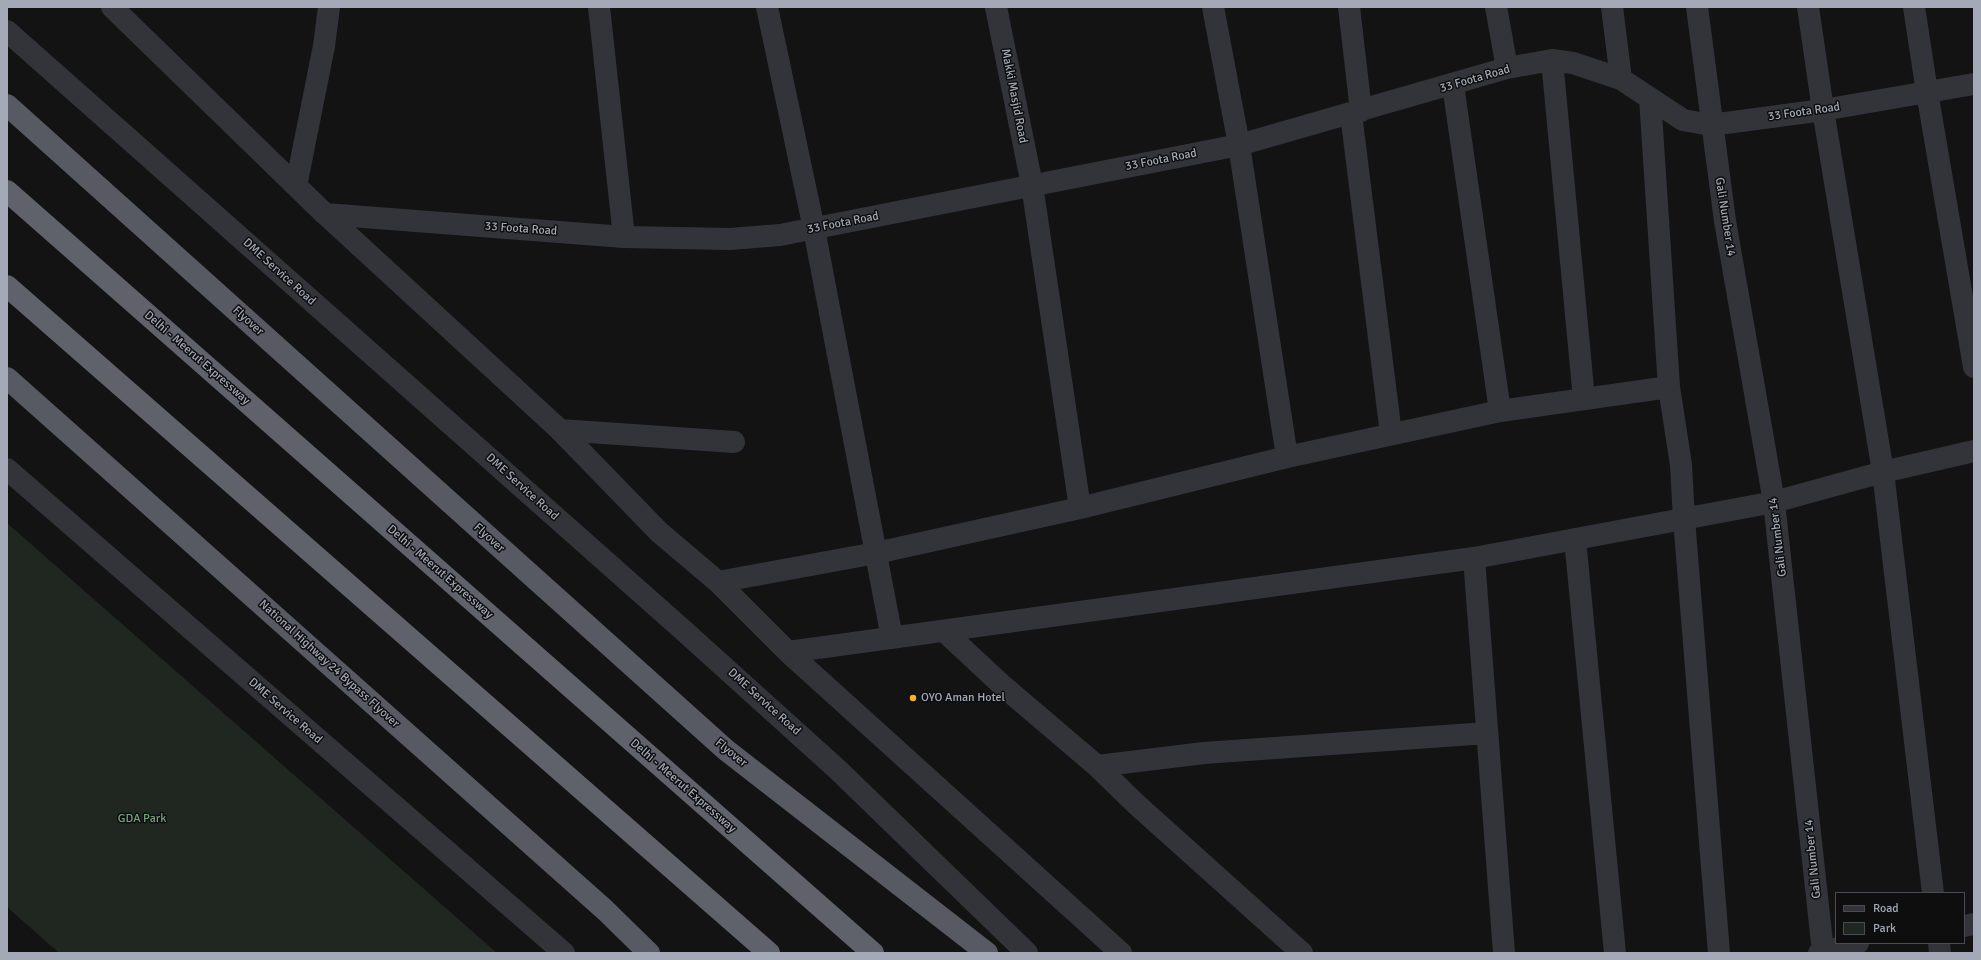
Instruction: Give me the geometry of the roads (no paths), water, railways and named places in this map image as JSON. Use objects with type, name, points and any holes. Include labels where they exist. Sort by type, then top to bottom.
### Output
[{"type":"highway","name":"Flyover","points":[[7,105],[726,750],[987,953]]},
{"type":"highway","name":"Delhi - Meerut Expressway","points":[[7,190],[873,953]]},
{"type":"highway","points":[[7,286],[769,953]]},
{"type":"highway","name":"National Highway 24 Bypass Flyover","points":[[7,378],[605,910],[649,953]]},
{"type":"highway","points":[[663,860],[749,953]]},
{"type":"street","points":[[112,7],[325,214],[560,430],[659,532],[718,582],[788,652],[1121,953]]},
{"type":"street","points":[[296,186],[324,46],[329,7]]},
{"type":"street","points":[[599,7],[624,236]]},
{"type":"street","points":[[767,7],[814,229],[892,638]]},
{"type":"street","name":"Makki Masjid Road","points":[[996,7],[1032,185],[1080,508]]},
{"type":"street","points":[[1213,7],[1239,145],[1287,457]]},
{"type":"street","points":[[1349,7],[1356,113],[1392,434]]},
{"type":"street","points":[[1496,7],[1507,68]]},
{"type":"street","points":[[1612,7],[1621,79]]},
{"type":"street","name":"Gali Number 14","points":[[1697,7],[1711,124],[1725,221],[1774,502],[1821,952]]},
{"type":"street","points":[[1808,7],[1823,110],[1883,472],[1933,892]]},
{"type":"street","points":[[1914,7],[1974,367]]},
{"type":"street","name":"DME Service Road","points":[[7,31],[700,645],[837,769],[1027,953]]},
{"type":"street","points":[[1552,60],[1584,399]]},
{"type":"street","name":"33 Foota Road","points":[[325,214],[624,236],[730,239],[780,235],[1239,145],[1356,113],[1507,68],[1552,60],[1573,63],[1621,79],[1683,120],[1711,124],[1823,110],[1974,84]]},
{"type":"street","points":[[1453,85],[1500,411]]},
{"type":"street","points":[[1650,98],[1669,387],[1681,465],[1684,519],[1719,953]]},
{"type":"street","points":[[718,582],[876,553],[1080,508],[1287,457],[1500,411],[1669,387]]},
{"type":"street","points":[[560,430],[734,442]]},
{"type":"street","points":[[788,652],[1474,558],[1774,502],[1883,472],[1974,451]]},
{"type":"street","name":"DME Service Road","points":[[7,469],[564,953]]},
{"type":"street","points":[[1575,539],[1615,953]]},
{"type":"street","points":[[1474,558],[1504,953]]},
{"type":"street","points":[[944,631],[1003,686],[1097,766],[1136,804],[1302,953]]},
{"type":"street","points":[[1097,766],[1219,752],[1487,733]]},
{"type":"street","points":[[1821,952],[1854,944]]},
{"type":"place","name":"OYO Aman Hotel","points":[[913,698]]},
{"type":"park label","name":"GDA Park","points":[[142,819]]}]
